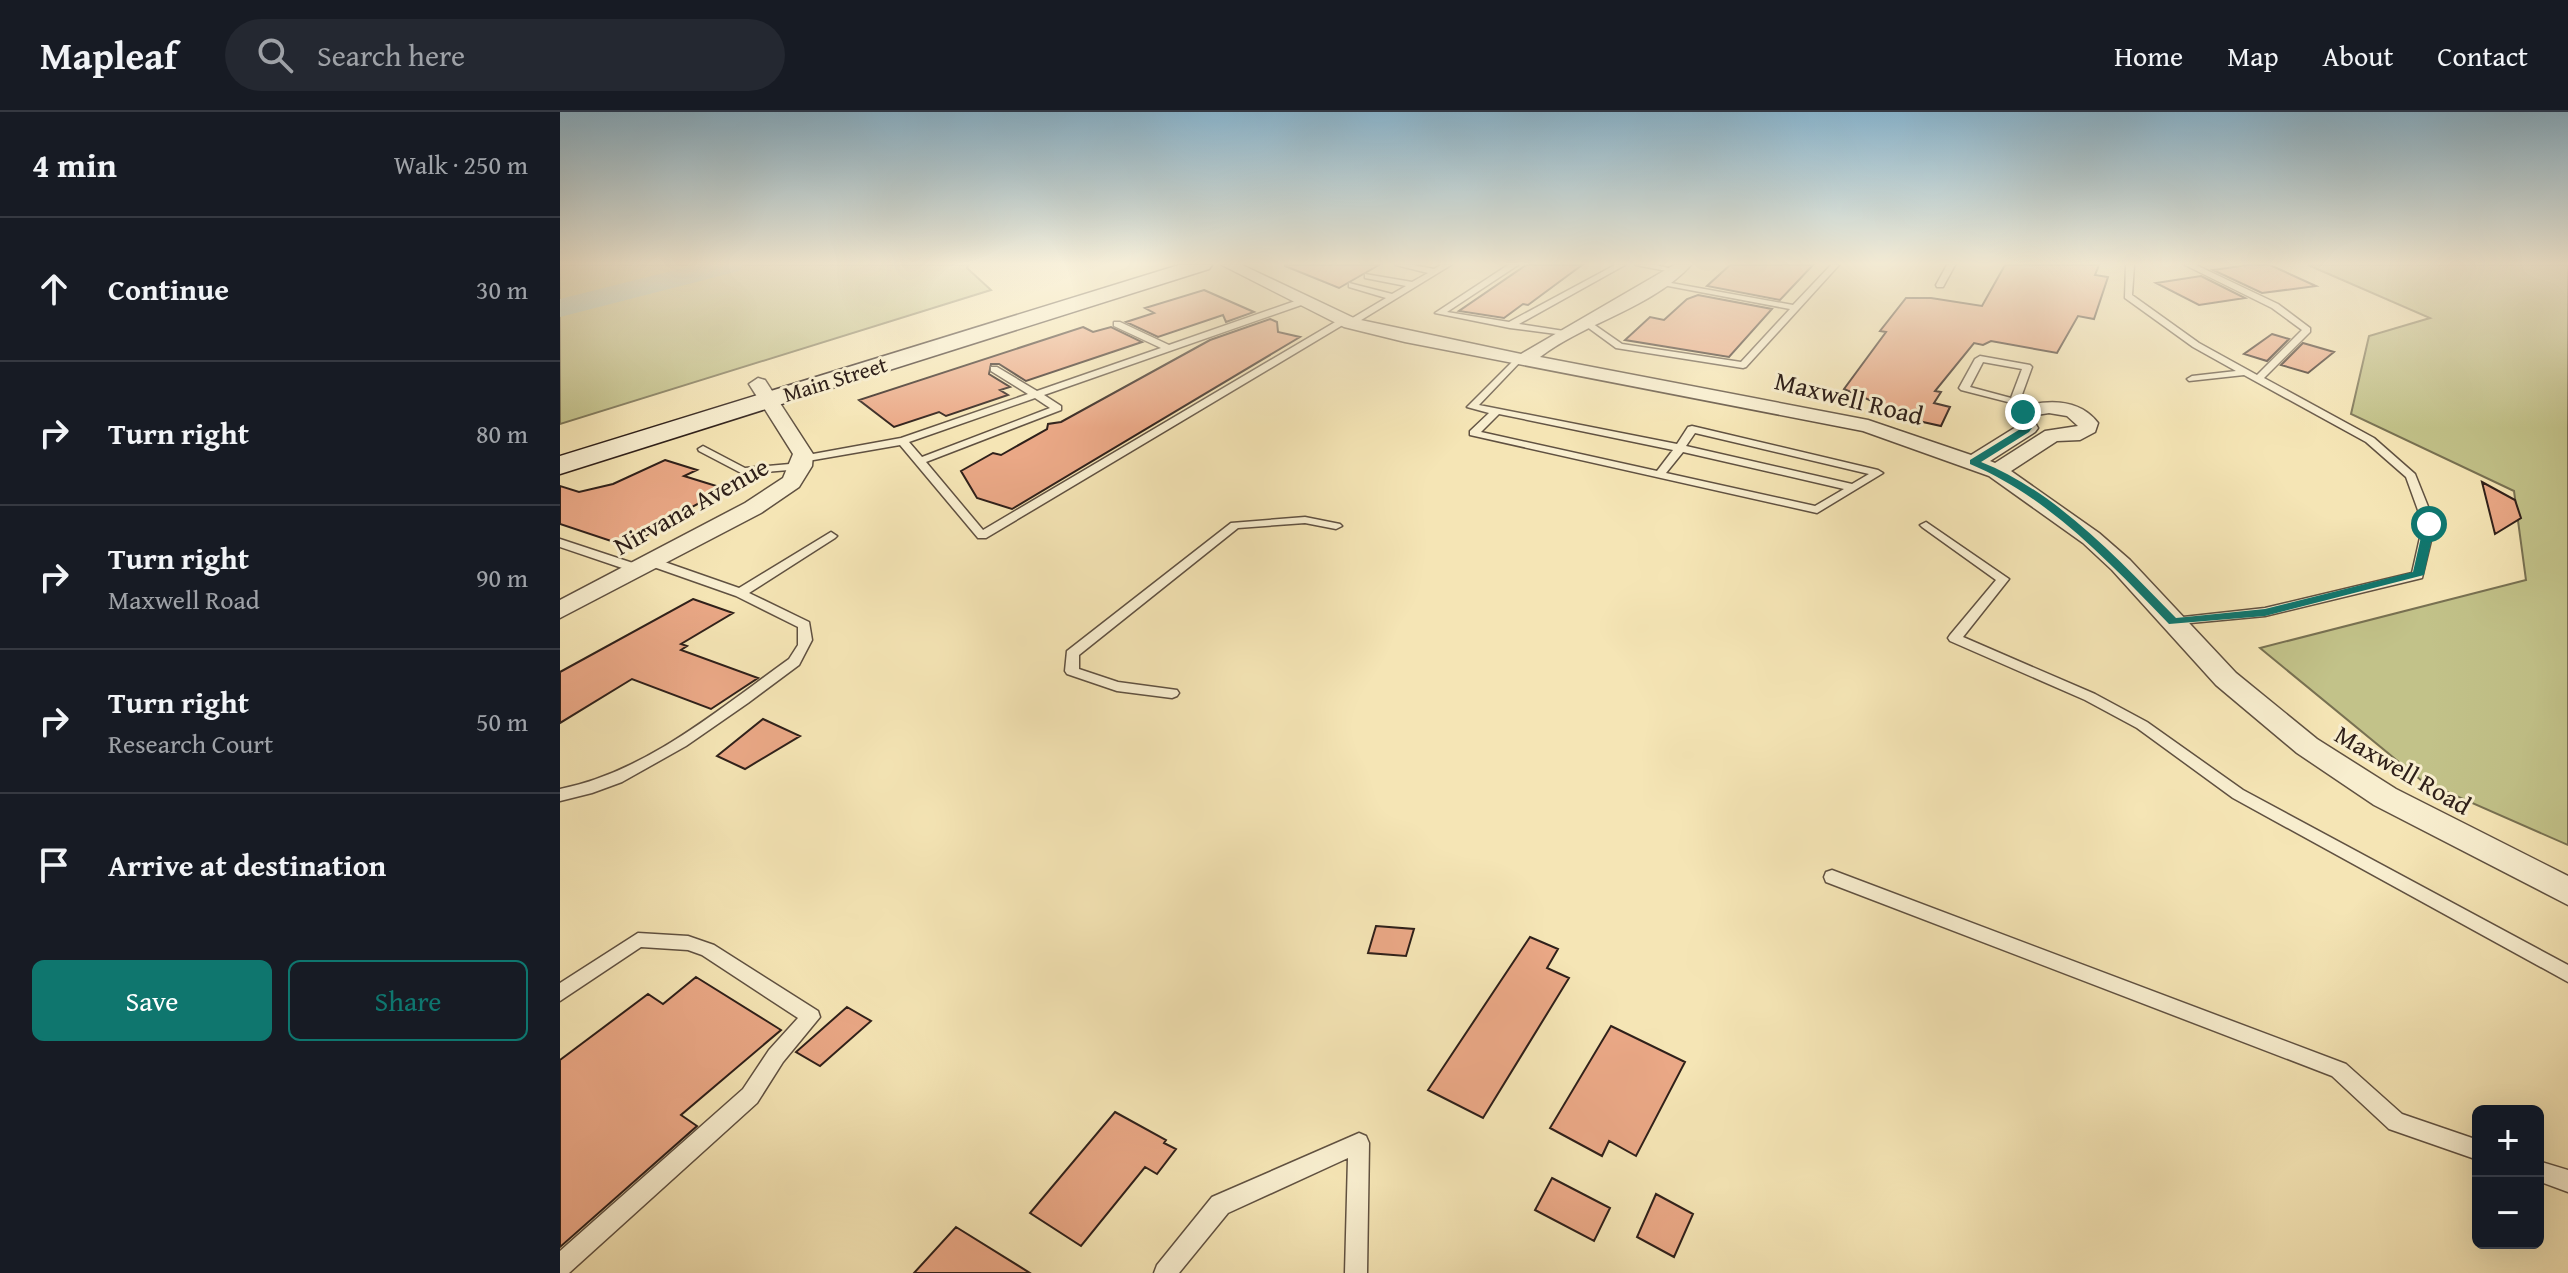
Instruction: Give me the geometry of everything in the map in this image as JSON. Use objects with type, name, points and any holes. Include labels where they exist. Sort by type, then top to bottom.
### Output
[{"type":"main road","name":"Main Street","points":[[560,465],[763,392],[987,319]]},
{"type":"main road","name":"Main Street","points":[[560,445],[763,392],[1015,319]]},
{"type":"street","name":"Maxwell Road","points":[[1341,319],[1405,337],[1868,426],[1997,471],[2091,538],[2226,679],[2307,746],[2385,797],[2568,892]]},
{"type":"street","points":[[1522,358],[1587,319]]},
{"type":"street","name":"Nirvana Avenue","points":[[560,610],[753,508],[791,482],[802,463],[803,454],[763,392]]},
{"type":"street","points":[[1974,462],[2026,430],[2020,416],[2036,408],[2071,411],[2085,419],[2088,428],[2080,434],[2052,435],[1997,471]]},
{"type":"lane","points":[[703,449],[743,471],[802,463],[903,441],[1251,319]]},
{"type":"lane","points":[[903,441],[982,536],[1352,319]]},
{"type":"lane","points":[[1476,319],[1561,333]]},
{"type":"lane","points":[[1510,325],[1521,319]]},
{"type":"lane","points":[[1583,321],[1619,346],[1743,365],[1785,319]]},
{"type":"lane","points":[[2160,319],[2196,345],[2370,440],[2411,476],[2429,524],[2418,575],[2265,612],[2174,622]]},
{"type":"lane","points":[[2258,379],[2307,330],[2293,319]]},
{"type":"lane","points":[[1117,324],[1168,348]]},
{"type":"lane","points":[[1522,358],[1472,407],[1680,448],[1854,488]]},
{"type":"lane","points":[[2015,400],[2027,367],[1980,359],[1964,388],[2036,408]]},
{"type":"lane","points":[[920,461],[1058,408],[994,369]]},
{"type":"lane","points":[[2192,379],[2246,372]]},
{"type":"lane","points":[[1497,411],[1474,433],[1659,475],[1817,510],[1878,473],[1692,429],[1659,475]]},
{"type":"lane","points":[[1172,693],[1117,686],[1072,671],[1072,654],[1235,525],[1305,520],[1336,526]]},
{"type":"lane","points":[[1926,525],[2003,579],[1955,638],[2090,697],[2142,725],[2238,794],[2568,974]]},
{"type":"lane","points":[[740,593],[831,536]]},
{"type":"lane","points":[[560,543],[740,593],[804,625],[807,635],[804,648],[794,662],[649,761],[586,792],[560,795]]},
{"type":"lane","points":[[1832,877],[2339,1070],[2396,1122],[2472,1148]]},
{"type":"lane","points":[[560,993],[638,940],[688,943],[708,950],[811,1017],[776,1056],[750,1096],[560,1266]]},
{"type":"lane","points":[[1165,1273],[1220,1205],[1359,1143],[1356,1273]]},
{"type":"lane","points":[[2544,1173],[2568,1181]]},
{"type":"green space","points":[[560,319],[897,319],[560,424]]},
{"type":"green space","points":[[2426,319],[2568,319],[2568,845],[2422,781],[2260,648],[2526,580],[2514,491],[2351,414],[2369,336]]},
{"type":"building","points":[[1135,319],[1211,319],[1158,337],[1126,322]]},
{"type":"building","points":[[1269,319],[1277,322],[1278,332],[1300,337],[1012,509],[977,498],[961,471],[993,453],[1001,455],[1047,429],[1048,424],[1061,422],[1210,340]]},
{"type":"building","points":[[1648,319],[1763,319],[1729,357],[1625,340]]},
{"type":"building","points":[[1889,319],[2076,319],[2057,353],[1991,341],[1983,345],[1974,343],[1935,391],[1941,392],[1934,403],[1950,407],[1941,426],[1878,412],[1879,404],[1844,389],[1886,332],[1880,331]]},
{"type":"building","points":[[1083,327],[1093,332],[1111,327],[1142,342],[1026,381],[999,364],[991,364],[989,374],[1010,387],[1000,390],[1008,395],[946,416],[939,412],[894,427],[859,400]]},
{"type":"building","points":[[2272,334],[2289,339],[2267,361],[2244,354]]},
{"type":"building","points":[[2303,343],[2334,352],[2308,373],[2281,365]]},
{"type":"building","points":[[665,460],[697,470],[684,476],[726,489],[688,509],[694,511],[637,540],[617,543],[560,524],[560,486],[579,492],[613,484]]},
{"type":"building","points":[[2482,482],[2515,500],[2521,518],[2495,534]]},
{"type":"building","points":[[693,599],[733,613],[681,644],[687,646],[681,650],[758,678],[711,709],[632,679],[560,723],[560,672]]},
{"type":"building","points":[[763,719],[800,736],[745,769],[717,756]]},
{"type":"building","points":[[1376,926],[1414,929],[1406,956],[1368,953]]},
{"type":"building","points":[[1530,937],[1558,949],[1547,968],[1569,978],[1483,1118],[1428,1090]]},
{"type":"building","points":[[696,977],[781,1030],[681,1115],[697,1126],[560,1247],[560,1060],[648,994],[663,1004]]},
{"type":"building","points":[[847,1007],[871,1021],[820,1066],[796,1052]]},
{"type":"building","points":[[1611,1026],[1685,1062],[1636,1156],[1609,1141],[1602,1156],[1550,1128]]},
{"type":"building","points":[[1115,1112],[1166,1140],[1164,1143],[1176,1149],[1157,1174],[1145,1167],[1081,1246],[1030,1213]]},
{"type":"building","points":[[1552,1178],[1610,1208],[1594,1241],[1535,1210]]},
{"type":"building","points":[[1656,1194],[1693,1214],[1674,1257],[1637,1237]]},
{"type":"building","points":[[956,1227],[1030,1273],[914,1273]]},
{"type":"route","points":[[2023,412],[2020,420],[2028,428],[1974,462],[1997,471],[2091,538],[2174,622],[2265,612],[2418,575],[2429,524]]}]
